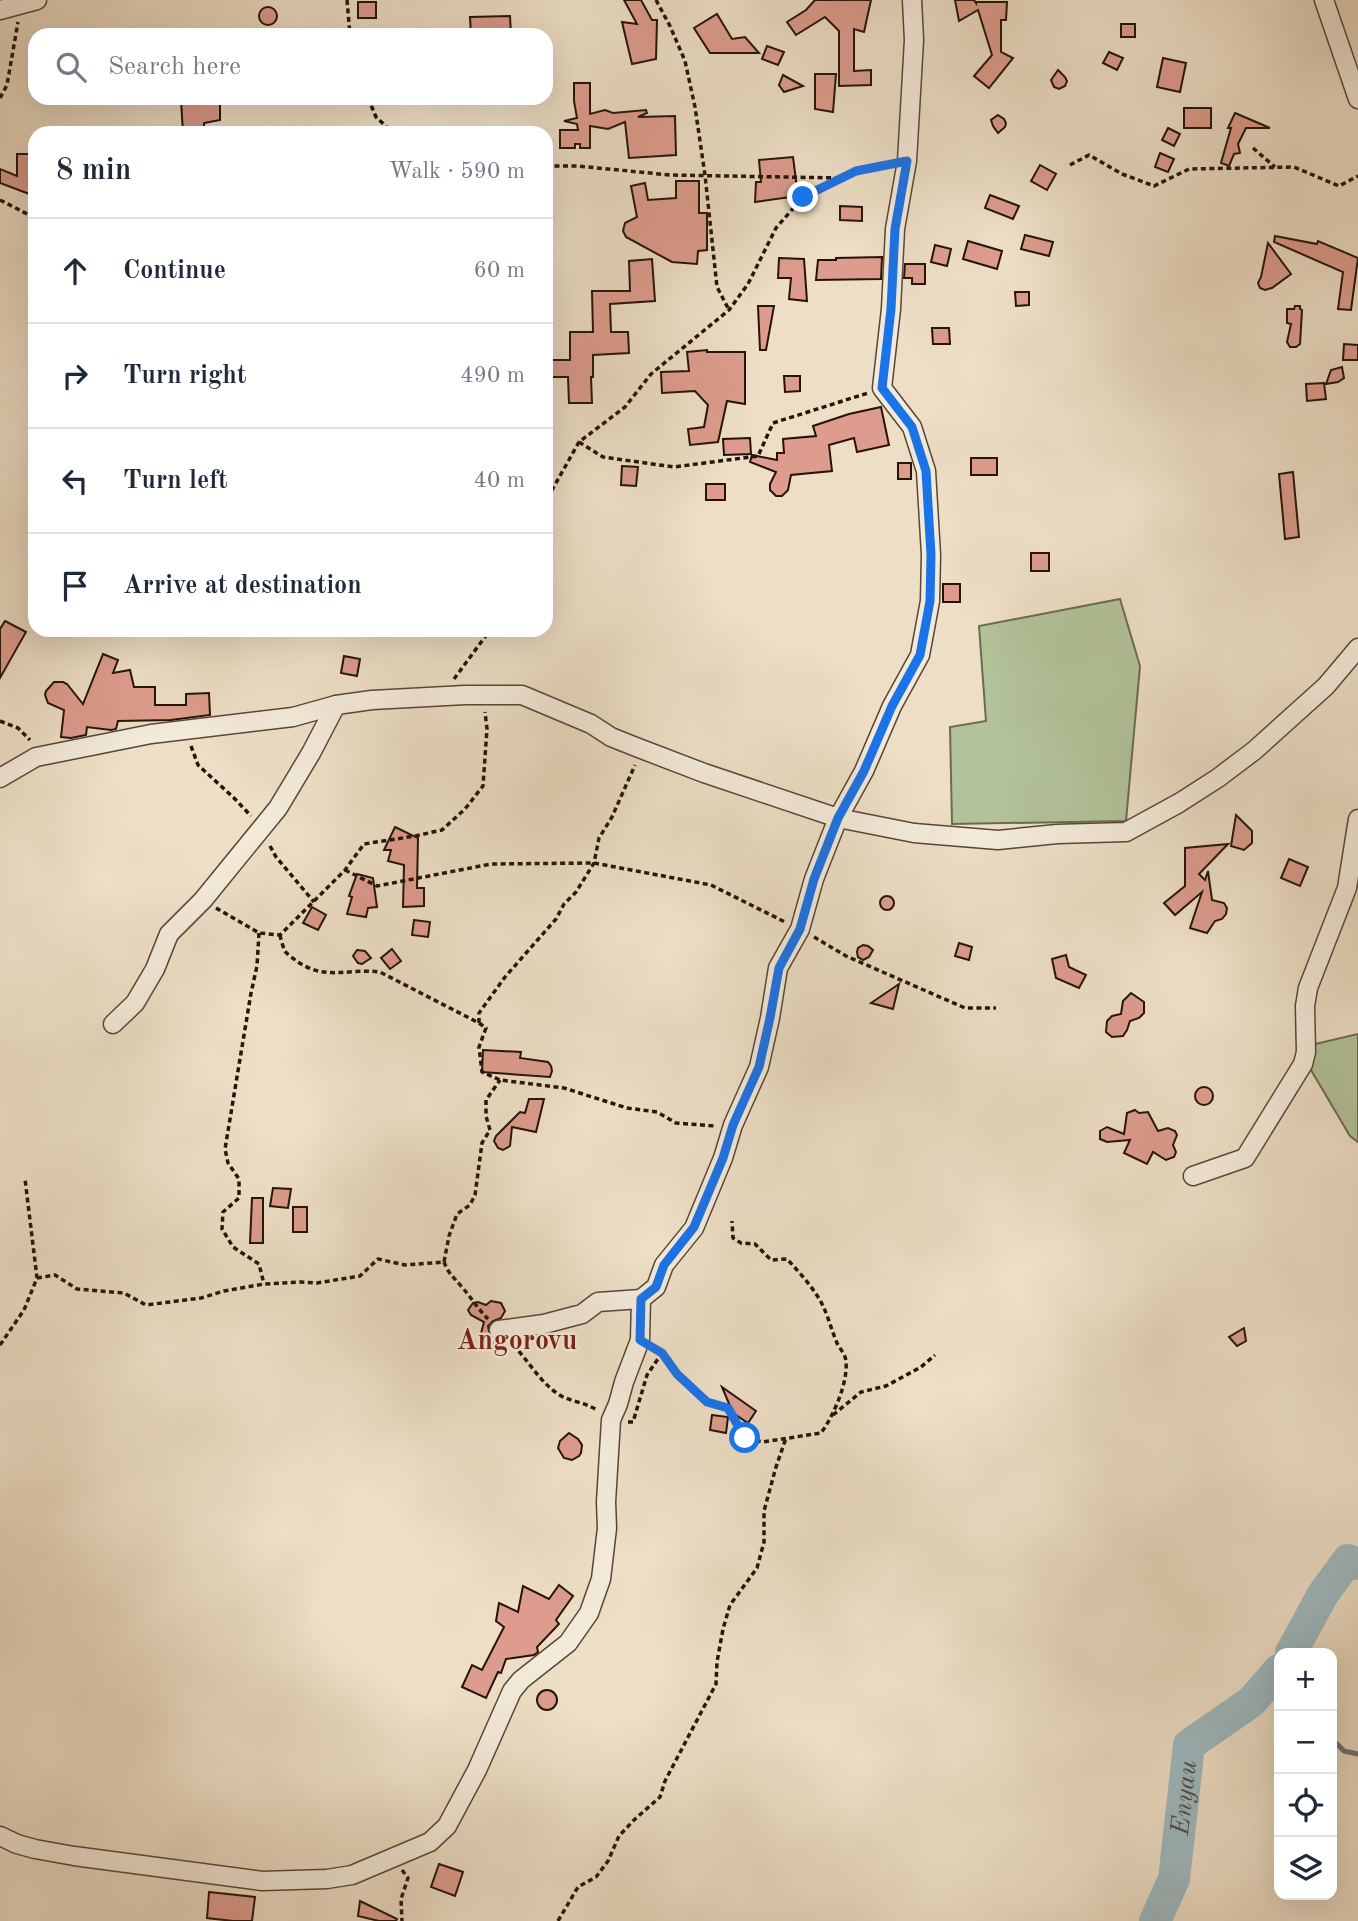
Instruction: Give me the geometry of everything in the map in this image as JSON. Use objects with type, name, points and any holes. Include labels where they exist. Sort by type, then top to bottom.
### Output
[{"type":"street","points":[[499,1331],[544,1324],[582,1314],[598,1302],[641,1299],[656,1287],[664,1265],[694,1227],[723,1158],[733,1125],[759,1067],[779,968],[800,929],[814,879],[838,818],[864,771],[892,706],[920,655],[930,601],[931,555],[926,471],[912,427],[882,388],[891,309],[895,229],[907,161],[914,40],[912,0]]},
{"type":"street","points":[[1324,0],[1358,98]]},
{"type":"street","points":[[0,10],[29,2]]},
{"type":"street","points":[[0,778],[36,757],[151,734],[293,717],[336,705],[372,700],[522,695],[591,724],[611,737],[636,747],[838,818],[914,833],[998,840],[1057,834],[1126,832],[1179,803],[1255,750],[1326,686],[1358,648]]},
{"type":"street","points":[[113,1024],[135,1003],[155,968],[169,934],[203,900],[278,808],[311,754],[336,705]]},
{"type":"street","points":[[1193,1176],[1245,1158],[1303,1064],[1306,1052],[1305,1006],[1308,988],[1347,888],[1358,819]]},
{"type":"street","points":[[0,1836],[35,1849],[74,1856],[262,1881],[327,1879],[352,1875],[429,1842],[447,1826],[477,1770],[512,1691],[521,1680],[568,1643],[589,1613],[601,1580],[605,1556],[611,1420],[640,1340],[641,1299]]},
{"type":"path","points":[[346,0],[349,28]]},
{"type":"path","points":[[656,0],[685,61],[705,175],[717,287],[729,310]]},
{"type":"path","points":[[0,98],[7,85],[29,2]]},
{"type":"path","points":[[371,105],[376,117],[386,126]]},
{"type":"path","points":[[1253,148],[1277,168]]},
{"type":"path","points":[[1070,165],[1089,155],[1122,174],[1154,186],[1189,169],[1294,167],[1339,186],[1358,176]]},
{"type":"path","points":[[553,489],[579,442],[625,407],[651,374],[729,310],[748,284],[776,228],[803,197],[856,171],[907,161]]},
{"type":"path","points":[[553,166],[670,175],[841,178]]},
{"type":"path","points":[[0,200],[28,214]]},
{"type":"path","points":[[579,442],[603,457],[674,467],[758,456],[773,424],[882,388]]},
{"type":"path","points":[[440,697],[485,637]]},
{"type":"path","points":[[279,935],[345,870],[364,844],[442,830],[465,808],[483,786],[487,729],[484,696]]},
{"type":"path","points":[[0,721],[18,728],[33,743],[36,757]]},
{"type":"path","points":[[479,1023],[479,1013],[505,976],[556,919],[594,863],[599,838],[612,817],[635,765],[636,747]]},
{"type":"path","points":[[345,870],[377,886],[491,864],[594,863],[711,885],[800,929],[846,956],[965,1008],[996,1009]]},
{"type":"path","points":[[203,900],[260,933],[279,935]]},
{"type":"path","points":[[260,933],[257,966],[225,1149],[228,1163],[239,1179],[239,1198],[223,1212],[222,1229],[233,1247],[259,1264],[264,1284]]},
{"type":"path","points":[[279,935],[286,953],[302,966],[322,973],[344,974],[365,970],[380,972],[479,1023],[486,1028],[479,1047],[482,1072],[500,1080],[564,1088],[627,1108],[657,1112],[676,1123],[706,1127],[733,1125]]},
{"type":"path","points":[[500,1080],[486,1100],[486,1116],[490,1130],[482,1143],[475,1195],[470,1205],[457,1214],[444,1262],[449,1275],[461,1286],[475,1307],[543,1381],[559,1395],[592,1406],[611,1420]]},
{"type":"path","points":[[0,1345],[24,1310],[37,1278],[25,1179]]},
{"type":"path","points":[[732,1221],[733,1238],[741,1243],[755,1244],[771,1260],[787,1259],[808,1282],[821,1302],[836,1342],[846,1359],[846,1371],[833,1415]]},
{"type":"path","points":[[37,1278],[55,1275],[77,1289],[124,1293],[146,1305],[201,1298],[264,1284],[317,1283],[360,1276],[378,1259],[405,1265],[444,1262]]},
{"type":"path","points":[[640,1340],[662,1353],[677,1374],[707,1402],[728,1408],[745,1438],[763,1442],[821,1433],[833,1415],[861,1392],[886,1386],[921,1367],[935,1355]]},
{"type":"path","points":[[558,1921],[578,1887],[596,1877],[608,1861],[619,1836],[660,1797],[665,1781],[716,1684],[723,1629],[730,1605],[757,1567],[764,1542],[764,1511],[786,1438]]},
{"type":"path","points":[[392,1858],[408,1878],[401,1899],[402,1921]]},
{"type":"green space","points":[[1120,599],[1140,666],[1126,821],[952,824],[950,727],[986,721],[979,626]]},
{"type":"green space","points":[[1358,1034],[1358,1142],[1350,1136],[1311,1070],[1315,1044]]},
{"type":"building","points":[[624,0],[641,0],[652,20],[657,20],[656,59],[632,64],[622,22],[637,24]]},
{"type":"building","points":[[815,0],[871,0],[864,32],[854,29],[854,71],[871,70],[871,85],[839,86],[839,31],[825,17],[796,35],[787,22],[806,10]]},
{"type":"building","points":[[955,0],[974,0],[976,3],[1007,2],[1006,20],[1001,20],[1001,52],[1013,58],[989,88],[974,76],[992,55],[978,10],[959,21]]},
{"type":"building","points":[[358,2],[376,2],[376,18],[358,18]]},
{"type":"building","points":[[268,7],[274,10],[277,16],[274,22],[268,25],[262,22],[259,16],[262,10]]},
{"type":"building","points":[[717,14],[732,39],[745,37],[759,53],[710,53],[694,28]]},
{"type":"building","points":[[510,16],[511,28],[471,28],[470,17]]},
{"type":"building","points":[[1121,24],[1135,24],[1135,37],[1121,37]]},
{"type":"building","points":[[767,46],[784,52],[778,65],[762,59]]},
{"type":"building","points":[[1109,52],[1123,58],[1117,70],[1103,63]]},
{"type":"building","points":[[1163,58],[1186,63],[1180,92],[1157,87]]},
{"type":"building","points":[[1058,70],[1067,81],[1065,86],[1059,89],[1054,87],[1051,80]]},
{"type":"building","points":[[815,74],[836,74],[833,112],[815,109]]},
{"type":"building","points":[[783,75],[803,86],[784,92],[779,85]]},
{"type":"building","points":[[574,83],[590,83],[590,114],[605,110],[613,113],[646,110],[647,113],[638,117],[675,116],[676,155],[629,158],[625,122],[608,129],[590,126],[590,148],[580,148],[580,144],[575,144],[575,148],[560,148],[560,130],[578,130],[577,124],[564,121],[577,118]]},
{"type":"building","points":[[181,105],[220,105],[220,120],[204,123],[204,126],[183,126]]},
{"type":"building","points":[[1184,108],[1211,108],[1211,128],[1184,128]]},
{"type":"building","points":[[1235,113],[1270,128],[1246,128],[1238,144],[1240,153],[1234,154],[1229,166],[1221,163],[1231,128],[1228,128]]},
{"type":"building","points":[[998,115],[1006,123],[998,133],[991,120]]},
{"type":"building","points":[[1168,128],[1180,134],[1174,146],[1162,140]]},
{"type":"building","points":[[1160,153],[1174,159],[1168,172],[1155,167]]},
{"type":"building","points":[[17,154],[28,154],[28,194],[0,183],[0,169],[17,176]]},
{"type":"building","points":[[793,157],[798,196],[755,202],[756,182],[761,182],[759,160]]},
{"type":"building","points":[[1040,165],[1056,174],[1047,190],[1031,181]]},
{"type":"building","points":[[676,181],[699,181],[699,213],[707,213],[707,250],[698,251],[697,264],[672,262],[626,237],[623,231],[625,223],[637,217],[631,186],[645,183],[648,200],[676,198]]},
{"type":"building","points":[[990,195],[1019,206],[1013,219],[985,208]]},
{"type":"building","points":[[840,206],[862,207],[862,221],[840,220]]},
{"type":"building","points":[[1025,235],[1053,242],[1049,256],[1021,249]]},
{"type":"building","points":[[1275,236],[1317,244],[1318,241],[1358,258],[1351,310],[1338,309],[1343,272],[1274,242]]},
{"type":"building","points":[[968,241],[1002,251],[997,269],[963,259]]},
{"type":"building","points":[[1268,243],[1291,274],[1265,290],[1260,288],[1258,283]]},
{"type":"building","points":[[935,245],[951,249],[947,266],[931,262]]},
{"type":"building","points":[[882,257],[881,279],[816,280],[818,260]]},
{"type":"building","points":[[779,258],[804,259],[807,301],[789,299],[791,278],[778,278]]},
{"type":"building","points":[[652,259],[655,301],[610,304],[611,332],[628,332],[629,353],[593,355],[592,403],[569,403],[568,377],[553,377],[553,360],[570,360],[570,332],[593,332],[592,291],[630,291],[629,261]]},
{"type":"building","points":[[905,264],[925,264],[925,284],[912,284],[912,278],[904,278]]},
{"type":"building","points":[[1015,292],[1029,292],[1029,305],[1016,306]]},
{"type":"building","points":[[758,306],[774,306],[766,350],[760,350]]},
{"type":"building","points":[[1295,306],[1300,306],[1302,310],[1300,344],[1290,347],[1287,342],[1291,324],[1287,323],[1287,309],[1294,309]]},
{"type":"building","points":[[932,328],[949,328],[950,344],[933,344]]},
{"type":"building","points":[[1344,344],[1358,345],[1358,360],[1343,360]]},
{"type":"building","points":[[687,352],[745,352],[745,404],[727,401],[718,442],[690,445],[688,429],[704,427],[708,405],[695,391],[662,393],[661,372],[689,371]]},
{"type":"building","points":[[1342,367],[1344,378],[1326,384],[1331,370]]},
{"type":"building","points":[[784,376],[800,376],[800,391],[785,392]]},
{"type":"building","points":[[1324,383],[1326,399],[1307,401],[1306,384]]},
{"type":"building","points":[[881,407],[889,445],[857,452],[854,438],[829,445],[832,471],[791,475],[788,490],[782,496],[776,496],[770,490],[776,472],[750,462],[752,455],[777,460],[777,453],[784,453],[783,439],[816,436],[813,426]]},
{"type":"building","points":[[750,438],[751,454],[724,455],[723,439]]},
{"type":"building","points":[[971,458],[997,458],[997,475],[971,475]]},
{"type":"building","points":[[898,463],[911,463],[911,479],[898,479]]},
{"type":"building","points":[[622,466],[638,467],[636,486],[621,485]]},
{"type":"building","points":[[1293,472],[1299,537],[1285,539],[1279,474]]},
{"type":"building","points":[[706,484],[725,484],[725,500],[706,500]]},
{"type":"building","points":[[1031,553],[1049,553],[1049,571],[1031,571]]},
{"type":"building","points":[[943,584],[960,584],[960,602],[943,602]]},
{"type":"building","points":[[5,621],[26,632],[0,678],[0,629]]},
{"type":"building","points":[[103,654],[118,660],[113,673],[130,670],[134,687],[155,687],[155,705],[186,705],[186,694],[209,693],[210,715],[171,720],[118,721],[116,729],[87,727],[86,735],[61,737],[64,710],[48,703],[46,691],[54,682],[63,682],[83,704]]},
{"type":"building","points":[[344,656],[360,659],[357,676],[341,673]]},
{"type":"building","points":[[1236,815],[1252,831],[1252,843],[1244,850],[1231,846]]},
{"type":"building","points":[[395,827],[418,838],[417,888],[424,888],[424,906],[403,907],[404,865],[388,861],[391,850],[384,850]]},
{"type":"building","points":[[1228,844],[1199,874],[1205,880],[1208,871],[1212,900],[1224,903],[1226,914],[1215,921],[1207,933],[1190,928],[1202,892],[1175,915],[1164,903],[1185,886],[1185,848]]},
{"type":"building","points":[[1289,859],[1308,867],[1300,886],[1281,878]]},
{"type":"building","points":[[357,874],[373,878],[377,907],[368,908],[366,917],[347,914],[352,897],[349,896]]},
{"type":"building","points":[[884,896],[890,896],[894,903],[890,910],[884,910],[880,906],[880,900]]},
{"type":"building","points":[[312,907],[326,915],[318,930],[303,923]]},
{"type":"building","points":[[414,920],[430,922],[428,937],[412,935]]},
{"type":"building","points":[[959,943],[972,947],[969,960],[955,956]]},
{"type":"building","points":[[863,945],[873,950],[869,957],[863,960],[858,957],[857,952]]},
{"type":"building","points":[[392,949],[401,961],[390,969],[381,958]]},
{"type":"building","points":[[357,950],[365,951],[371,958],[362,964],[358,963],[353,956]]},
{"type":"building","points":[[1066,955],[1069,967],[1086,975],[1079,988],[1056,978],[1052,959]]},
{"type":"building","points":[[899,984],[893,1009],[871,1003]]},
{"type":"building","points":[[1131,993],[1144,1002],[1144,1013],[1130,1021],[1123,1036],[1112,1037],[1106,1032],[1107,1021],[1112,1016],[1121,1014],[1123,1001]]},
{"type":"building","points":[[483,1050],[521,1052],[520,1058],[548,1062],[552,1071],[550,1077],[482,1072]]},
{"type":"building","points":[[1200,1087],[1208,1087],[1213,1096],[1211,1103],[1200,1105],[1195,1100],[1195,1092]]},
{"type":"building","points":[[529,1099],[544,1099],[536,1132],[512,1127],[510,1146],[503,1150],[498,1148],[494,1141],[496,1136],[520,1112],[525,1113]]},
{"type":"building","points":[[1135,1110],[1139,1113],[1148,1112],[1158,1131],[1168,1128],[1175,1131],[1177,1135],[1173,1145],[1176,1152],[1174,1157],[1166,1160],[1153,1152],[1147,1164],[1124,1153],[1130,1140],[1107,1142],[1100,1139],[1100,1131],[1107,1127],[1124,1134],[1127,1113]]},
{"type":"building","points":[[273,1188],[291,1189],[288,1208],[270,1206]]},
{"type":"building","points":[[252,1198],[263,1198],[263,1243],[250,1243]]},
{"type":"building","points":[[293,1207],[307,1207],[307,1232],[293,1232]]},
{"type":"building","points":[[491,1301],[501,1303],[505,1311],[501,1318],[488,1326],[490,1336],[494,1340],[493,1345],[479,1341],[484,1322],[471,1315],[468,1310],[473,1303],[486,1305]]},
{"type":"building","points":[[1244,1328],[1246,1341],[1237,1346],[1229,1337]]},
{"type":"building","points":[[722,1387],[756,1411],[748,1423],[733,1413]]},
{"type":"building","points":[[712,1415],[728,1417],[726,1433],[710,1430]]},
{"type":"building","points":[[569,1433],[582,1445],[579,1456],[572,1460],[564,1458],[558,1448],[560,1441]]},
{"type":"building","points":[[559,1585],[573,1596],[556,1620],[559,1624],[537,1647],[538,1652],[506,1659],[486,1698],[462,1687],[472,1665],[482,1670],[504,1627],[496,1621],[499,1603],[518,1612],[523,1586],[549,1599]]},
{"type":"building","points":[[547,1690],[554,1693],[557,1700],[554,1707],[547,1710],[540,1707],[537,1700],[540,1693]]},
{"type":"building","points":[[439,1864],[463,1872],[455,1896],[431,1887]]},
{"type":"building","points":[[209,1892],[255,1897],[252,1921],[207,1918]]},
{"type":"building","points":[[360,1901],[397,1919],[396,1921],[379,1921],[358,1916]]},
{"type":"waterway","name":"Enyau","points":[[1294,1648],[1323,1594],[1348,1560],[1358,1564]]},
{"type":"waterway","name":"Enyau","points":[[1155,1921],[1174,1879],[1189,1745],[1251,1702],[1274,1676]]},
{"type":"waterway","points":[[1337,1744],[1344,1751],[1358,1754]]},
{"type":"district","name":"Angorovu","points":[[517,1339]]},
{"type":"route","points":[[745,1438],[728,1408],[707,1402],[677,1374],[662,1353],[640,1340],[641,1299],[656,1287],[664,1265],[694,1227],[723,1158],[733,1125],[759,1067],[779,968],[800,929],[814,879],[838,818],[864,771],[892,706],[920,655],[930,601],[931,555],[926,471],[912,427],[882,388],[891,309],[895,229],[907,161],[856,171],[803,197]]}]
